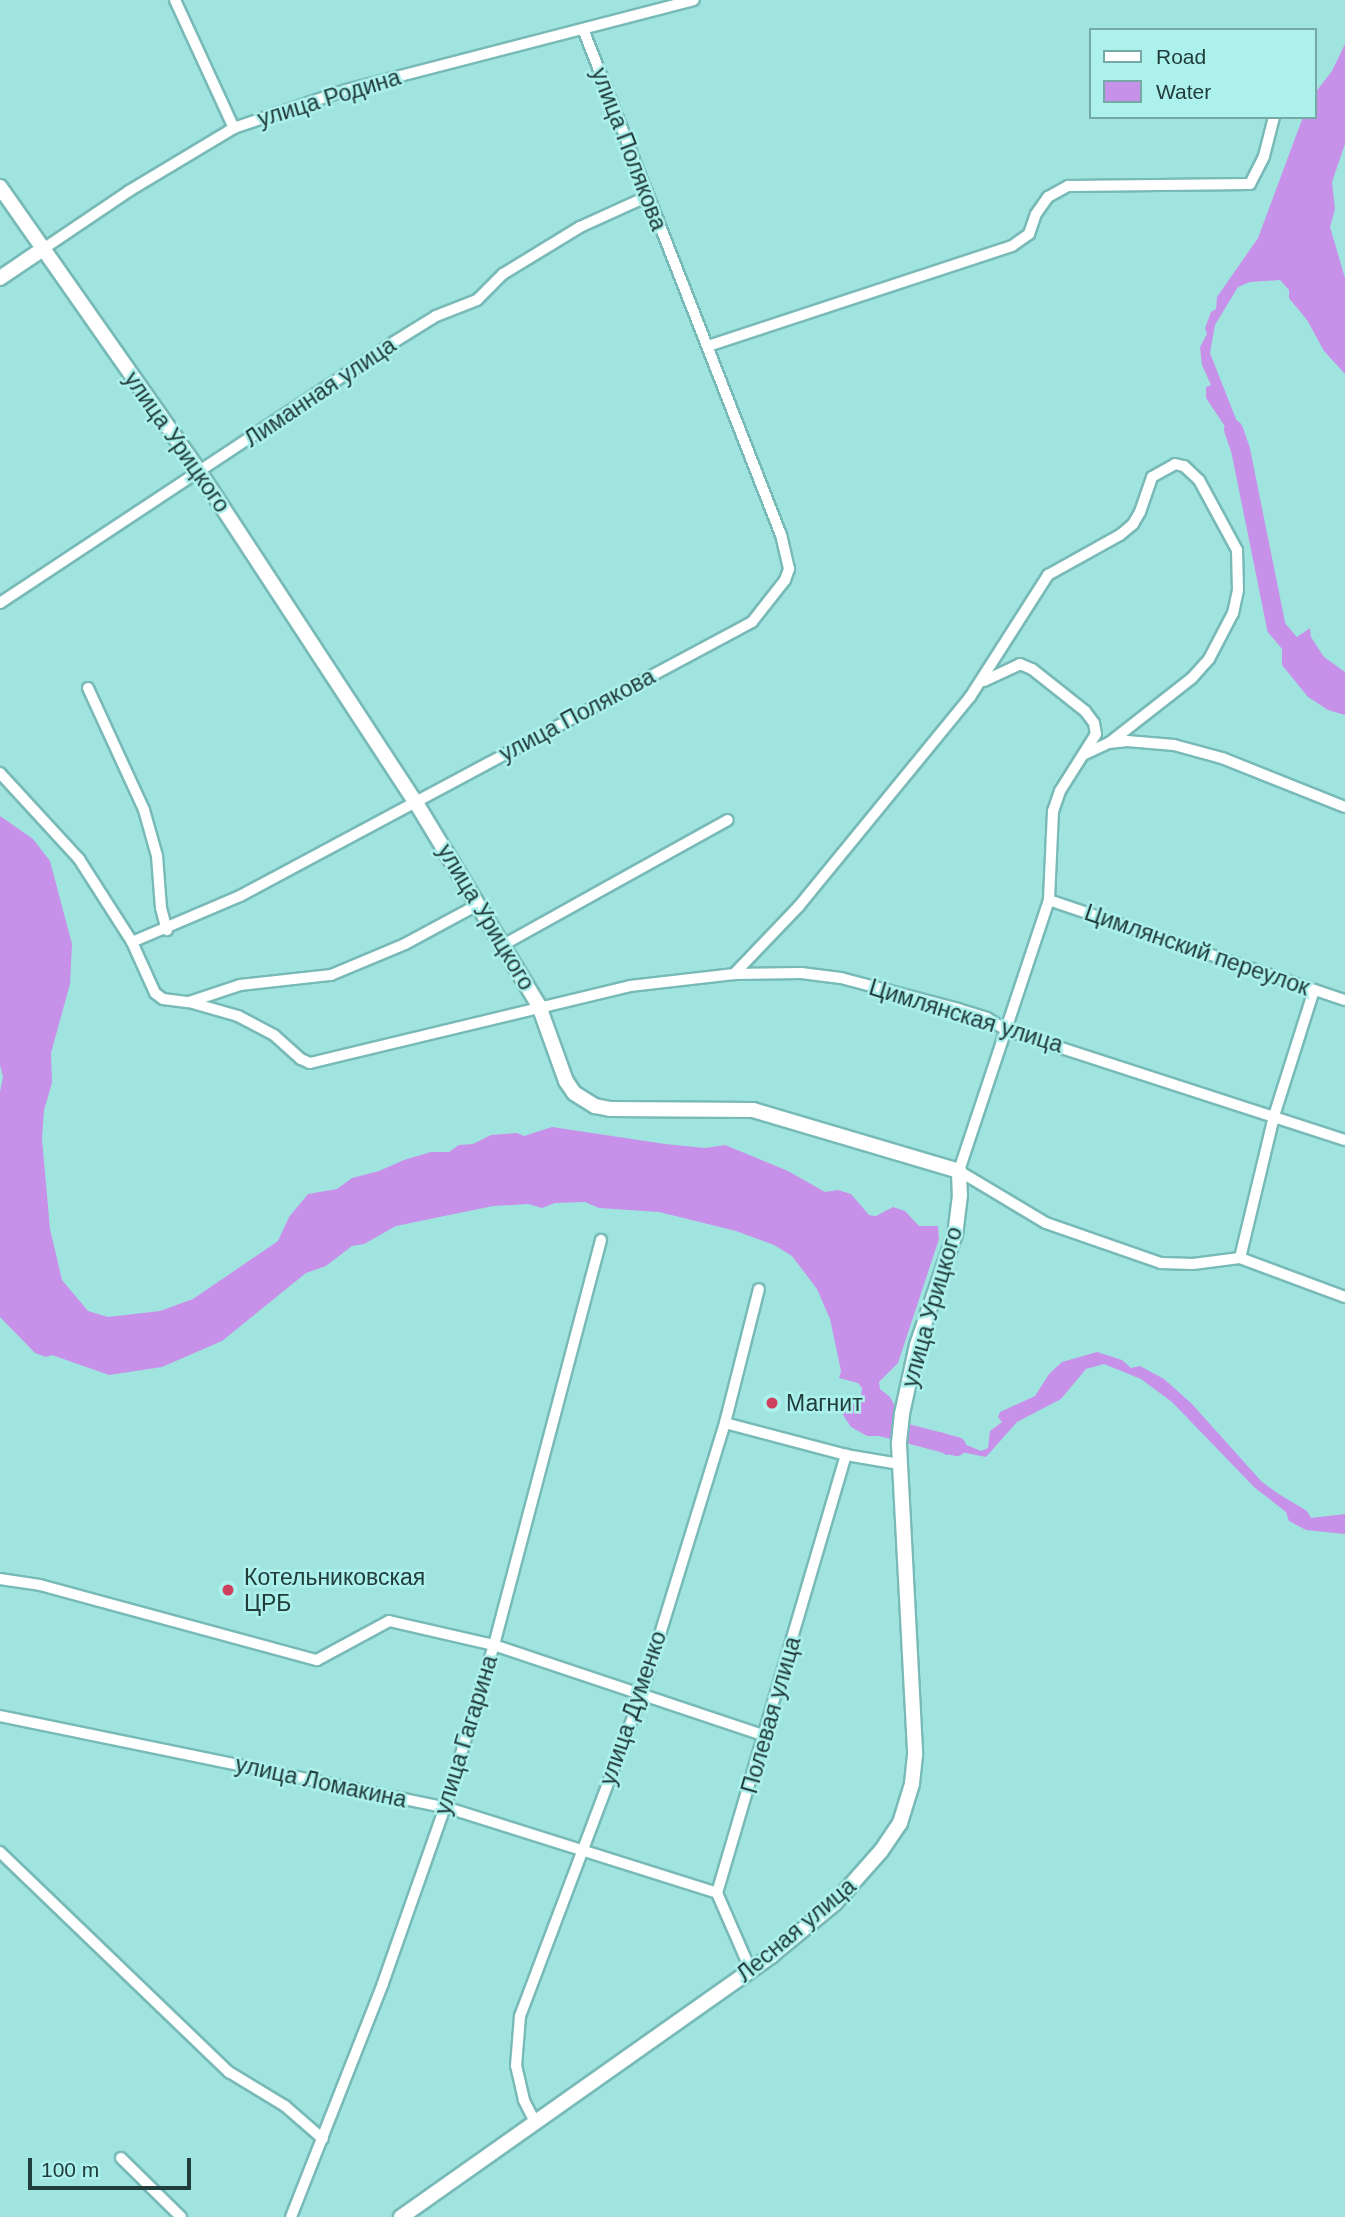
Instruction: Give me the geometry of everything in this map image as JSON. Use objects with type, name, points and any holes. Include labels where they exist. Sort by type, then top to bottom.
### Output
[{"type":"street","points":[[175,0],[234,128]]},
{"type":"street","name":"улица Родина","points":[[0,278],[129,191],[234,128],[346,90],[694,0]]},
{"type":"street","name":"улица Полякова","points":[[132,942],[167,930],[240,896],[752,622],[776,593],[789,569],[787,557],[708,346],[646,197],[583,29]]},
{"type":"street","points":[[708,346],[1012,246],[1029,234],[1036,214],[1048,197],[1068,186],[1250,184],[1264,156],[1273,119]]},
{"type":"street","name":"улица Урицкого","points":[[0,187],[200,473],[415,801],[539,1006],[571,1089],[594,1106],[753,1110],[959,1171],[960,1195],[955,1234],[917,1345],[902,1414],[899,1445]]},
{"type":"street","name":"Лиманная улица","points":[[0,603],[394,342],[436,316],[477,300],[503,274],[580,227],[646,197]]},
{"type":"street","points":[[734,974],[800,906],[981,682],[1048,575],[1120,535],[1133,524],[1140,512],[1152,477],[1175,464],[1184,466],[1199,480],[1237,550],[1238,590],[1233,613],[1209,659],[1192,678],[1110,743],[1085,754]]},
{"type":"street","points":[[981,682],[1020,664],[1032,669],[1085,711],[1094,723],[1096,734],[1060,791],[1053,811],[1049,900],[959,1171],[1046,1223],[1161,1263],[1193,1264],[1240,1258],[1345,1297]]},
{"type":"street","points":[[88,688],[144,810],[157,856],[161,908],[167,930]]},
{"type":"street","points":[[1110,743],[1149,741],[1222,758],[1345,807]]},
{"type":"street","points":[[0,773],[79,859],[132,942]]},
{"type":"street","points":[[503,945],[728,820]]},
{"type":"street","name":"Цимлянский переулок","points":[[1049,900],[1345,1000]]},
{"type":"street","points":[[189,1002],[240,985],[331,975],[405,944],[479,904]]},
{"type":"street","name":"Цимлянская улица","points":[[132,942],[155,993],[163,999],[189,1002],[238,1016],[274,1035],[301,1059],[310,1063],[630,986],[734,974],[801,972],[841,978],[958,1009],[987,1018],[1006,1030],[1345,1140]]},
{"type":"street","points":[[1240,1258],[1274,1116],[1314,990]]},
{"type":"street","name":"улица Гагарина","points":[[290,2217],[383,1983],[444,1807],[494,1645],[601,1240]]},
{"type":"street","name":"улица Думенко","points":[[535,2122],[524,2100],[516,2066],[520,2016],[640,1696],[725,1423],[760,1289]]},
{"type":"street","points":[[725,1423],[846,1454],[899,1464]]},
{"type":"street","name":"Лесная улица","points":[[401,2217],[751,1971],[835,1903],[881,1851],[905,1812],[915,1768],[899,1445]]},
{"type":"street","name":"Полевая улица","points":[[717,1893],[766,1736],[846,1454]]},
{"type":"street","points":[[0,1579],[40,1585],[317,1660],[389,1621],[494,1645],[766,1736]]},
{"type":"street","name":"улица Ломакина","points":[[0,1716],[444,1807],[582,1848],[717,1893]]},
{"type":"street","points":[[0,1852],[229,2072],[285,2106],[323,2139]]},
{"type":"street","points":[[717,1893],[751,1971]]},
{"type":"street","points":[[121,2158],[181,2217]]},
{"type":"water","points":[[1345,44],[1345,144],[1332,182],[1335,209],[1330,227],[1345,278],[1345,374],[1324,351],[1307,320],[1289,298],[1289,290],[1280,280],[1250,282],[1238,287],[1215,325],[1210,353],[1249,452],[1238,453],[1232,437],[1206,398],[1206,387],[1211,385],[1202,365],[1200,347],[1207,334],[1205,328],[1211,312],[1216,309],[1217,297],[1258,238],[1302,119],[1317,119],[1317,90],[1332,71]]},
{"type":"water","points":[[1310,628],[1311,637],[1324,657],[1345,672],[1345,715],[1328,710],[1308,697],[1282,665],[1282,651],[1287,644]]},
{"type":"water","points":[[0,816],[33,839],[50,861],[72,944],[70,984],[51,1053],[52,1083],[44,1110],[42,1139],[50,1229],[62,1280],[88,1311],[108,1317],[160,1311],[193,1299],[278,1241],[289,1217],[308,1194],[337,1189],[352,1178],[431,1152],[449,1152],[459,1145],[473,1144],[491,1135],[517,1133],[524,1136],[552,1127],[665,1144],[705,1148],[725,1145],[788,1171],[825,1192],[838,1190],[851,1194],[869,1215],[876,1216],[893,1207],[905,1211],[919,1226],[938,1226],[939,1239],[898,1363],[879,1382],[880,1389],[890,1397],[896,1408],[890,1428],[879,1436],[867,1436],[851,1427],[843,1415],[845,1410],[861,1399],[862,1388],[858,1383],[839,1378],[841,1371],[830,1319],[817,1289],[792,1256],[774,1245],[736,1231],[659,1212],[599,1208],[585,1202],[555,1203],[542,1208],[528,1204],[493,1206],[396,1226],[364,1244],[352,1246],[326,1266],[306,1273],[222,1341],[162,1367],[109,1375],[52,1355],[46,1357],[35,1353],[0,1317],[0,1092],[3,1077],[0,1065]]},
{"type":"water","points":[[1097,1352],[1122,1360],[1131,1368],[1140,1366],[1164,1379],[1191,1403],[1262,1482],[1307,1511],[1311,1518],[1345,1514],[1345,1534],[1306,1530],[1289,1521],[1286,1512],[1254,1487],[1172,1402],[1141,1379],[1104,1364],[1086,1369],[1061,1399],[1017,1422],[986,1457],[961,1452],[946,1455],[931,1446],[931,1438],[937,1432],[945,1433],[945,1440],[957,1441],[981,1451],[988,1448],[990,1431],[1002,1422],[998,1417],[1000,1412],[1035,1396],[1049,1374],[1062,1362]]},
{"type":"waterway","points":[[1233,429],[1240,449],[1276,627],[1325,686],[1345,692]]},
{"type":"waterway","points":[[873,1416],[876,1425],[956,1446]]},
{"type":"place","name":"Магнит","points":[[772,1403]]},
{"type":"place","name":"Котельниковская ЦРБ","points":[[228,1590]]}]
